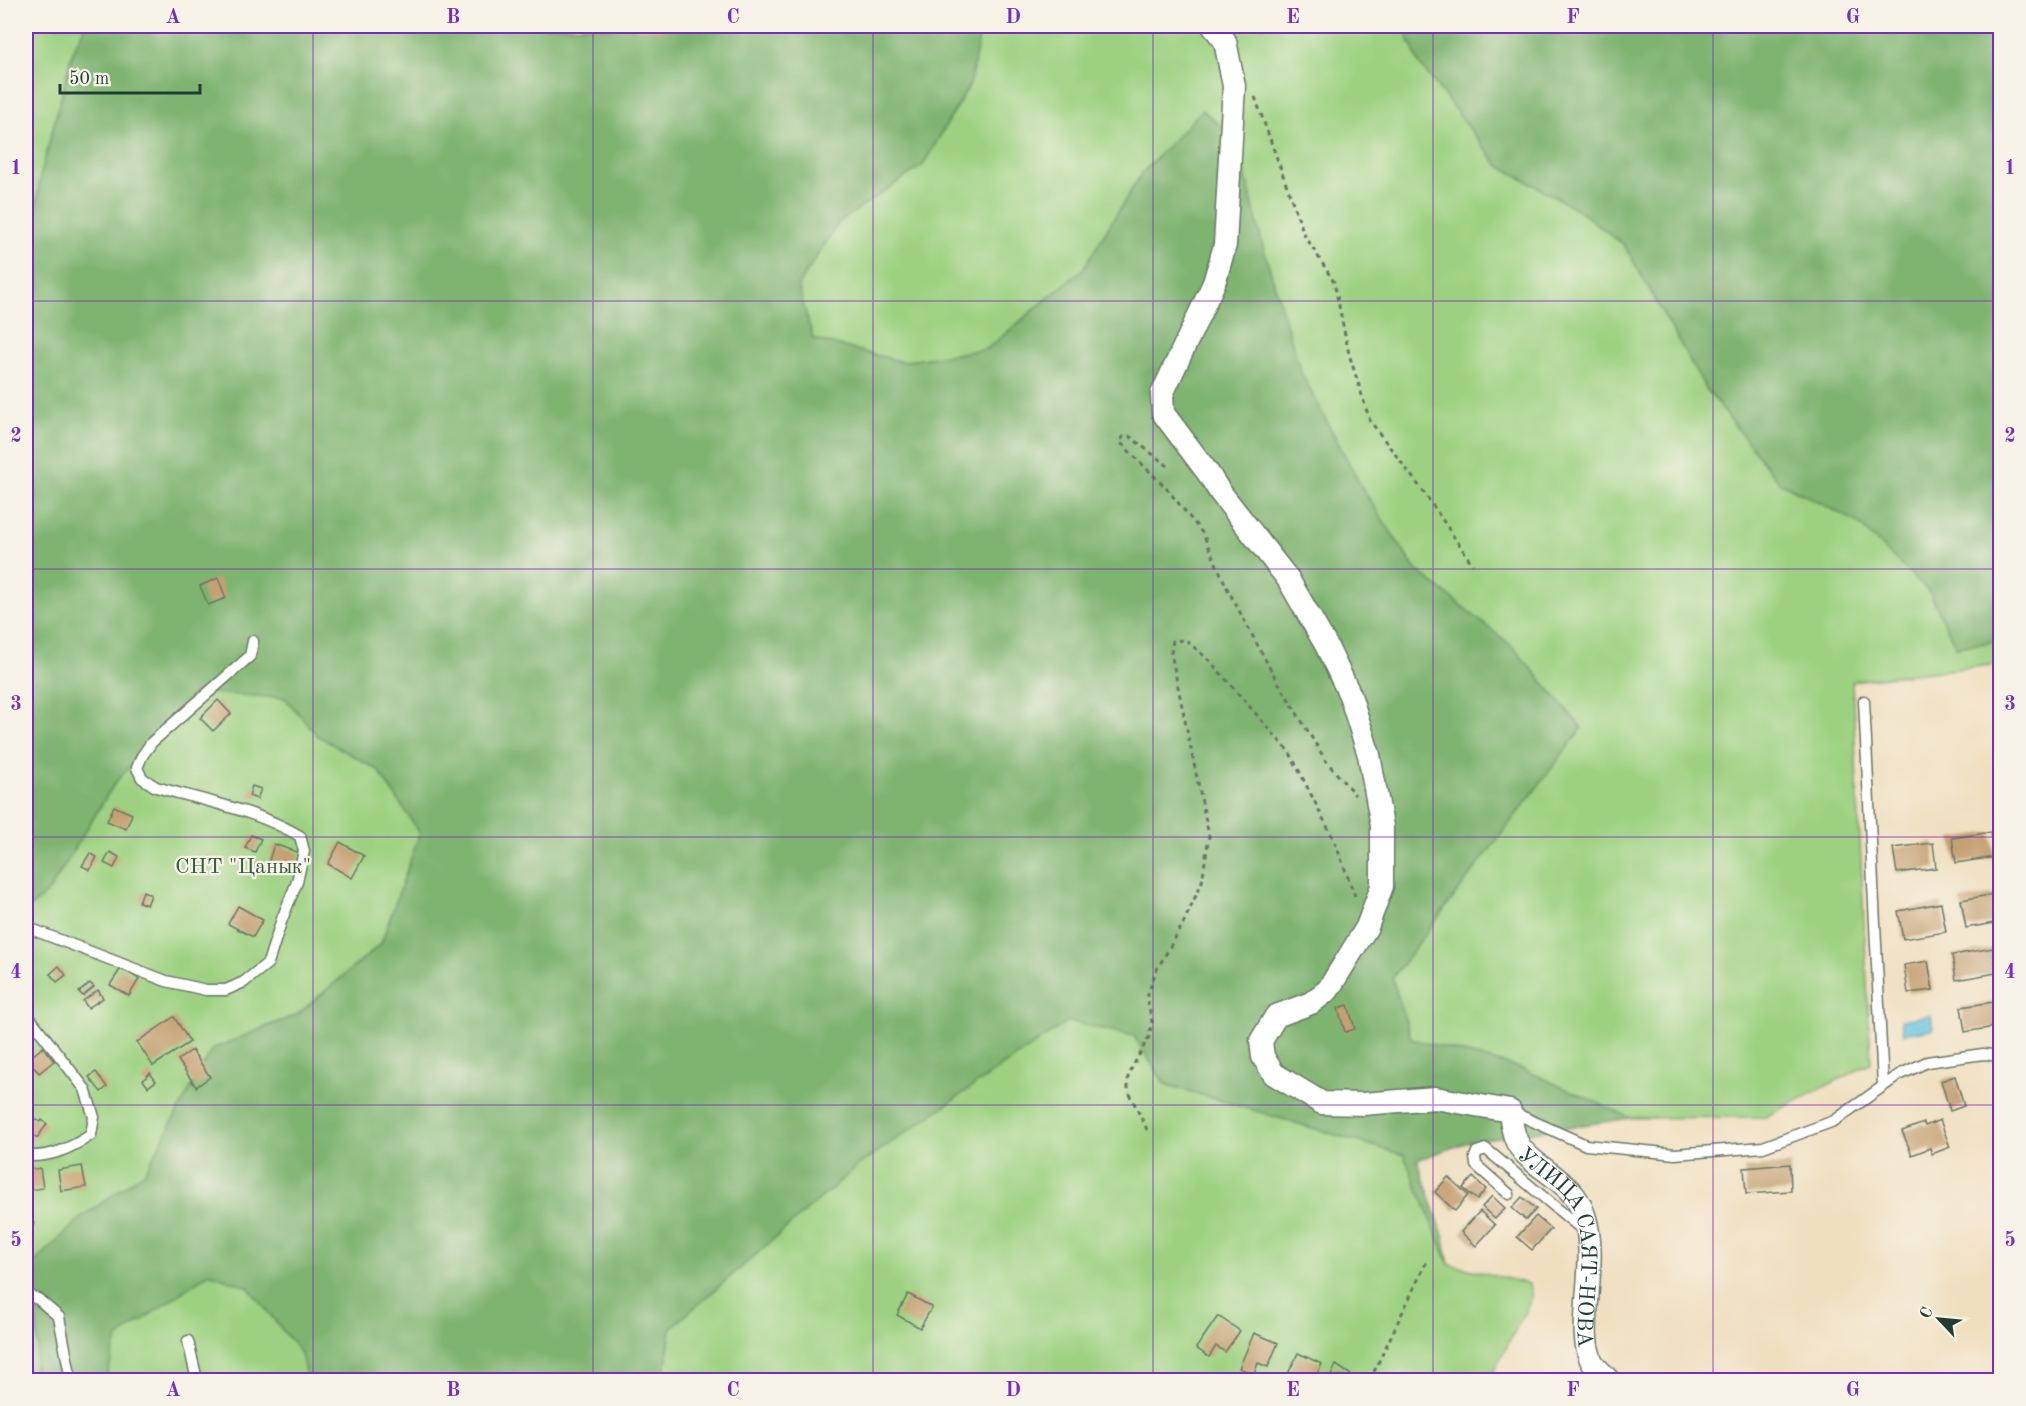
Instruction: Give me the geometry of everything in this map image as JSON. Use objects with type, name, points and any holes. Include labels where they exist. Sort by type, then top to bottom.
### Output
[{"type":"street","points":[[1219,33],[1234,86],[1225,245],[1214,283],[1162,394],[1163,414],[1288,579],[1326,645],[1350,695],[1369,754],[1382,826],[1382,886],[1367,927],[1328,990],[1311,1003],[1276,1016],[1261,1041],[1263,1057],[1275,1074],[1322,1103],[1363,1104],[1435,1098],[1510,1111]]},
{"type":"street","name":"УЛИЦА САЯТ-НОВА","points":[[1510,1111],[1517,1143],[1526,1154],[1557,1177],[1574,1195],[1584,1212],[1590,1236],[1584,1331],[1591,1361],[1608,1380]]},
{"type":"lane","points":[[26,927],[166,981],[206,990],[226,990],[244,982],[268,963],[297,882],[304,851],[300,836],[284,826],[255,814],[156,787],[142,778],[137,768],[152,742],[250,656],[253,641]]},
{"type":"lane","points":[[1864,701],[1883,1086]]},
{"type":"lane","points":[[26,1012],[86,1089],[94,1117],[91,1134],[70,1149],[38,1156],[26,1156]]},
{"type":"lane","points":[[1510,1111],[1586,1145],[1675,1154],[1763,1147],[1834,1121],[1899,1075],[1927,1062],[1983,1054],[2001,1056]]},
{"type":"lane","points":[[1509,1194],[1476,1166],[1477,1152],[1486,1149],[1590,1236]]},
{"type":"lane","points":[[26,1295],[38,1299],[59,1317],[71,1380]]},
{"type":"lane","points":[[188,1341],[197,1380]]},
{"type":"path","points":[[1250,89],[1304,234],[1334,282],[1349,354],[1370,421],[1423,491],[1473,565]]},
{"type":"path","points":[[1168,466],[1129,436],[1123,437],[1120,442],[1168,490],[1203,534],[1228,590],[1272,672],[1326,761],[1361,802]]},
{"type":"path","points":[[1147,1130],[1128,1090],[1128,1075],[1149,1037],[1152,1022],[1148,997],[1156,971],[1183,924],[1203,882],[1209,836],[1172,653],[1173,641],[1186,640],[1210,661],[1290,753],[1334,840],[1367,927]]},
{"type":"path","points":[[1370,1380],[1428,1261]]},
{"type":"green space","points":[[26,26],[85,26],[73,50],[40,178],[26,307]]},
{"type":"green space","points":[[85,26],[981,26],[970,84],[923,165],[839,222],[798,285],[813,339],[902,362],[987,349],[1083,269],[1142,173],[1202,110],[1237,140],[1263,247],[1301,373],[1362,488],[1415,569],[1513,647],[1582,728],[1392,978],[1411,1039],[1520,1068],[1631,1118],[1471,1141],[1417,1160],[1444,1237],[1449,1264],[1404,1155],[1165,1084],[1134,1036],[1068,1021],[860,1164],[671,1328],[664,1380],[307,1380],[301,1353],[248,1287],[209,1273],[117,1338],[106,1380],[32,1380],[38,1346],[31,1266],[82,1217],[145,1172],[212,1049],[298,1014],[381,944],[420,833],[378,770],[318,736],[285,698],[195,692],[114,784],[49,891],[26,911],[26,307],[40,178],[74,50]]},
{"type":"green space","points":[[981,26],[1403,26],[1419,63],[1498,165],[1577,209],[1624,245],[1705,387],[1779,482],[1857,522],[1930,593],[1956,647],[2000,641],[2000,664],[1852,681],[1871,1063],[1765,1117],[1631,1118],[1520,1068],[1411,1039],[1392,978],[1582,728],[1513,647],[1415,569],[1362,488],[1301,373],[1263,247],[1237,140],[1203,110],[1142,173],[1083,269],[987,349],[902,362],[813,339],[798,286],[839,222],[923,165],[970,84]]},
{"type":"green space","points":[[1403,26],[2000,26],[2000,641],[1956,647],[1930,593],[1857,522],[1779,482],[1705,387],[1624,245],[1577,209],[1498,165],[1419,63]]},
{"type":"green space","name":"СНТ \"Цанык\"","points":[[195,691],[285,698],[318,736],[378,770],[420,833],[381,944],[298,1014],[212,1049],[145,1172],[82,1217],[31,1266],[38,1347],[32,1380],[26,1380],[26,911],[49,891],[114,784]]},
{"type":"green space","points":[[1068,1021],[1134,1036],[1165,1084],[1404,1155],[1449,1264],[1529,1284],[1532,1298],[1490,1379],[664,1380],[671,1328],[860,1164]]},
{"type":"green space","points":[[209,1273],[248,1287],[301,1353],[307,1380],[106,1380],[117,1338]]},
{"type":"water","points":[[1931,1015],[1933,1029],[1903,1034],[1901,1020]]},
{"type":"building","points":[[637,26],[663,26],[662,32],[637,28]]},
{"type":"building","points":[[218,578],[226,598],[208,605],[200,586]]},
{"type":"building","points":[[218,700],[231,714],[213,731],[200,718]]},
{"type":"building","points":[[252,786],[261,789],[257,799],[249,796]]},
{"type":"building","points":[[114,806],[132,814],[126,829],[107,821]]},
{"type":"building","points":[[1991,832],[1995,857],[1956,863],[1952,838]]},
{"type":"building","points":[[251,835],[261,839],[255,852],[245,848]]},
{"type":"building","points":[[340,842],[364,856],[352,878],[328,864]]},
{"type":"building","points":[[1933,843],[1936,868],[1897,873],[1893,848]]},
{"type":"building","points":[[274,844],[300,853],[293,873],[268,864]]},
{"type":"building","points":[[110,852],[119,857],[114,868],[104,863]]},
{"type":"building","points":[[90,853],[97,857],[90,870],[82,866]]},
{"type":"building","points":[[143,891],[151,895],[147,905],[139,902]]},
{"type":"building","points":[[2000,893],[2000,922],[1966,928],[1961,900]]},
{"type":"building","points":[[1941,903],[1946,932],[1903,939],[1898,911]]},
{"type":"building","points":[[238,906],[263,920],[253,937],[228,924]]},
{"type":"building","points":[[1993,948],[1997,973],[1956,980],[1952,955]]},
{"type":"building","points":[[1928,961],[1933,990],[1908,993],[1904,965]]},
{"type":"building","points":[[59,966],[66,975],[57,982],[50,974]]},
{"type":"building","points":[[121,968],[139,979],[129,996],[110,985]]},
{"type":"building","points":[[90,983],[94,987],[83,996],[79,992]]},
{"type":"building","points":[[98,990],[103,998],[88,1008],[83,1001]]},
{"type":"building","points":[[2000,1001],[2000,1026],[1965,1032],[1961,1007]]},
{"type":"building","points":[[1348,1005],[1355,1029],[1345,1032],[1338,1008]]},
{"type":"building","points":[[174,1017],[190,1042],[153,1066],[137,1042]]},
{"type":"building","points":[[43,1047],[54,1061],[39,1073],[27,1060]]},
{"type":"building","points":[[192,1050],[210,1077],[196,1087],[178,1060]]},
{"type":"building","points":[[96,1072],[107,1087],[101,1092],[89,1077]]},
{"type":"building","points":[[150,1073],[156,1081],[148,1087],[143,1080]]},
{"type":"building","points":[[1955,1076],[1964,1106],[1950,1111],[1941,1081]]},
{"type":"building","points":[[31,1116],[47,1124],[37,1138],[33,1134],[30,1139],[26,1136],[26,1124]]},
{"type":"building","points":[[1940,1120],[1950,1147],[1932,1154],[1930,1148],[1912,1155],[1902,1131]]},
{"type":"building","points":[[1790,1164],[1791,1191],[1746,1194],[1744,1168]]},
{"type":"building","points":[[82,1166],[86,1187],[61,1191],[58,1170]]},
{"type":"building","points":[[40,1168],[43,1188],[31,1190],[28,1170]]},
{"type":"building","points":[[1448,1177],[1468,1195],[1455,1211],[1435,1192]]},
{"type":"building","points":[[1473,1177],[1486,1189],[1477,1200],[1463,1188]]},
{"type":"building","points":[[1492,1196],[1505,1208],[1495,1219],[1482,1207]]},
{"type":"building","points":[[1522,1197],[1536,1209],[1526,1220],[1512,1208]]},
{"type":"building","points":[[1480,1211],[1495,1225],[1476,1246],[1461,1232]]},
{"type":"building","points":[[1536,1216],[1551,1229],[1532,1250],[1517,1237]]},
{"type":"building","points":[[26,1220],[34,1223],[31,1231],[26,1229]]},
{"type":"building","points":[[908,1294],[932,1307],[920,1328],[897,1315]]},
{"type":"building","points":[[1218,1316],[1240,1331],[1225,1352],[1216,1346],[1209,1357],[1196,1348]]},
{"type":"building","points":[[1254,1333],[1278,1343],[1268,1367],[1258,1363],[1254,1374],[1239,1368]]},
{"type":"building","points":[[1298,1353],[1322,1364],[1314,1380],[1285,1380]]},
{"type":"building","points":[[1336,1365],[1359,1380],[1329,1380]]}]
